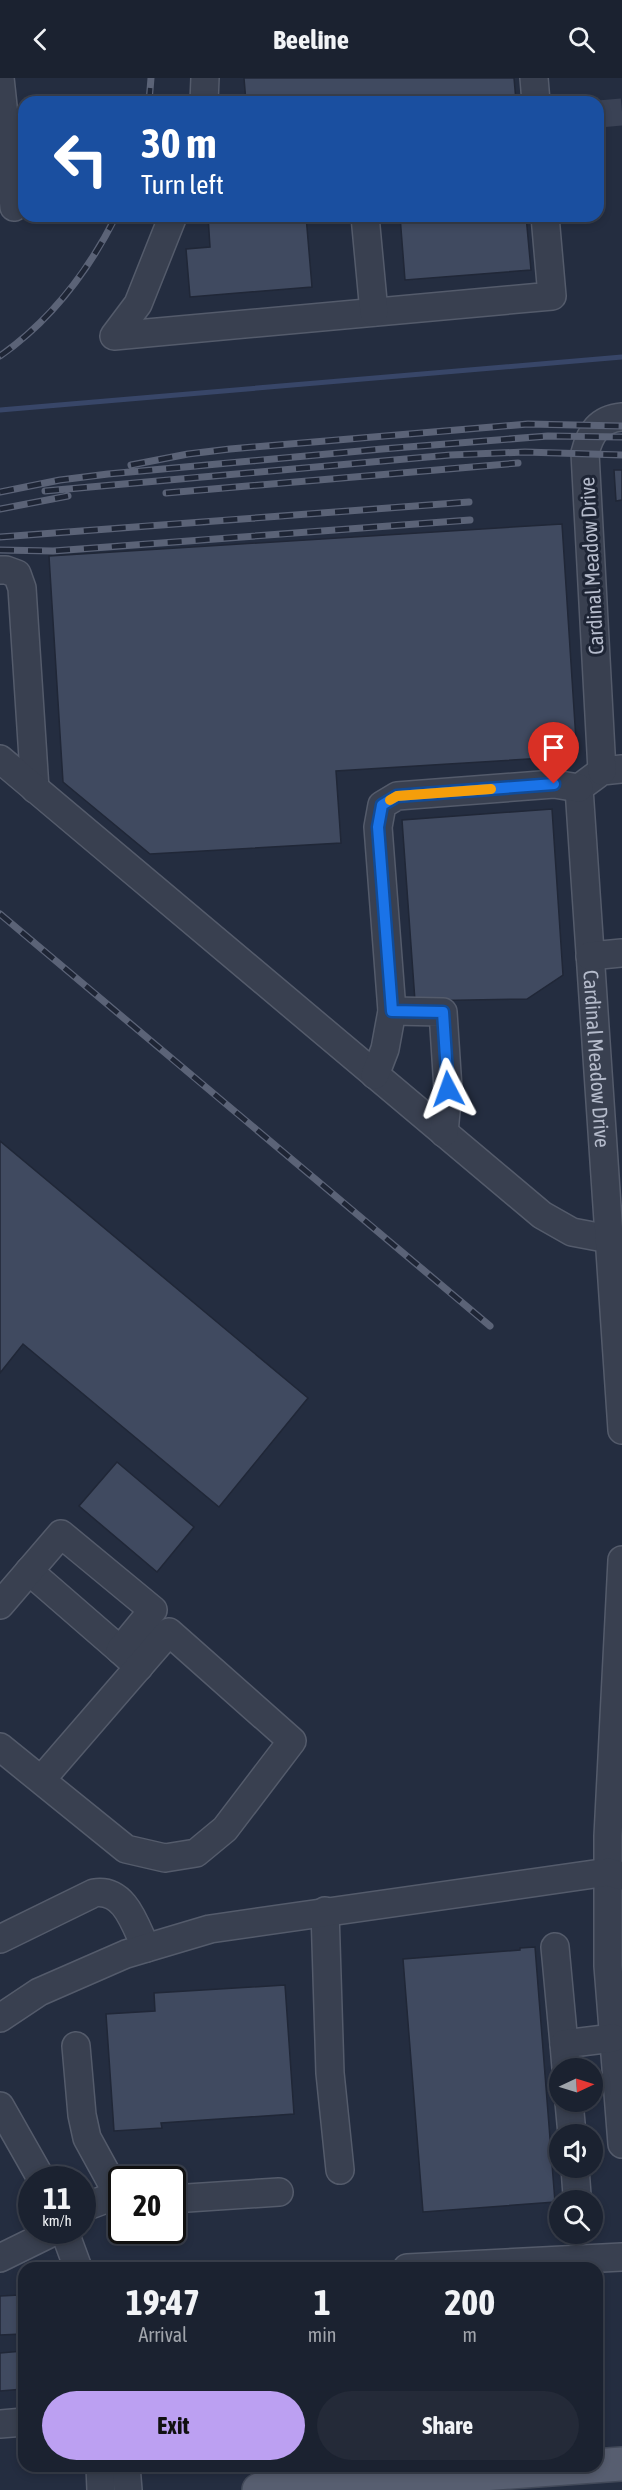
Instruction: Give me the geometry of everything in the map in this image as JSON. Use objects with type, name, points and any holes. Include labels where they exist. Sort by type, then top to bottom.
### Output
[{"type":"main road","points":[[603,2466],[622,2464]]},
{"type":"main road","points":[[259,2490],[376,2486],[533,2472]]},
{"type":"street","points":[[0,78],[14,207]]},
{"type":"street","points":[[204,96],[205,78]]},
{"type":"street","points":[[534,78],[536,96]]},
{"type":"street","points":[[171,222],[138,304],[114,336],[552,296],[546,222]]},
{"type":"street","points":[[366,222],[374,312]]},
{"type":"street","name":"Cardinal Meadow Drive","points":[[622,417],[598,425],[589,437],[585,453],[612,770],[579,788],[622,1430]]},
{"type":"street","points":[[0,570],[17,574],[22,588],[35,789]]},
{"type":"street","points":[[0,759],[542,1215],[572,1232],[609,1239]]},
{"type":"street","points":[[375,1075],[385,1049],[392,1011],[378,827],[382,805],[397,796],[554,784],[579,788]]},
{"type":"street","points":[[590,956],[622,952]]},
{"type":"street","points":[[392,1011],[443,1012],[448,1089],[444,1133]]},
{"type":"street","points":[[0,1605],[62,1534],[153,1610],[130,1658],[41,1780]]},
{"type":"street","points":[[622,1560],[608,1836],[615,1874],[608,1966],[622,2144]]},
{"type":"street","points":[[29,1571],[130,1658]]},
{"type":"street","points":[[0,1747],[126,1849],[165,1858],[196,1853],[225,1829],[292,1741],[169,1632],[130,1658]]},
{"type":"street","points":[[0,2018],[39,1992],[126,1954],[210,1929],[325,1911],[615,1874]]},
{"type":"street","points":[[0,1939],[94,1893],[104,1891],[116,1896],[126,1907],[146,1948]]},
{"type":"street","points":[[325,1911],[330,2073],[340,2170]]},
{"type":"street","points":[[555,1947],[565,2056],[614,2038]]},
{"type":"street","points":[[76,2046],[82,2115],[87,2138],[108,2176]]},
{"type":"street","points":[[0,2106],[34,2166]]},
{"type":"street","points":[[186,2198],[279,2192]]},
{"type":"street","points":[[0,2258],[28,2244]]},
{"type":"street","points":[[69,2244],[76,2262]]},
{"type":"street","points":[[583,2262],[622,2257]]},
{"type":"street","points":[[0,2424],[18,2422]]},
{"type":"street","points":[[100,2472],[101,2490]]},
{"type":"street","points":[[126,2472],[128,2490]]},
{"type":"building","points":[[244,78],[514,78],[516,96],[246,96]]},
{"type":"building","points":[[208,222],[307,222],[312,287],[190,297],[186,249],[210,247]]},
{"type":"building","points":[[400,222],[527,222],[531,270],[405,280]]},
{"type":"building","points":[[614,470],[622,470],[622,500],[616,501]]},
{"type":"building","points":[[562,524],[577,756],[336,771],[341,843],[150,854],[63,782],[49,556]]},
{"type":"building","points":[[552,809],[563,975],[527,999],[415,1001],[402,820]]},
{"type":"building","points":[[0,1141],[308,1398],[219,1507],[23,1344],[0,1373]]},
{"type":"building","points":[[117,1462],[194,1527],[157,1572],[79,1506]]},
{"type":"building","points":[[535,1947],[549,2126],[549,2178],[553,2178],[554,2190],[549,2190],[549,2202],[423,2212],[403,1959],[520,1950],[520,1948]]},
{"type":"building","points":[[285,1985],[294,2114],[161,2123],[162,2128],[114,2131],[106,2014],[155,2011],[154,1993]]},
{"type":"building","points":[[18,2295],[18,2334],[0,2335],[0,2296]]},
{"type":"building","points":[[18,2351],[18,2390],[0,2391],[0,2353]]},
{"type":"waterway","points":[[0,410],[622,357]]},
{"type":"tunnel","points":[[604,114],[622,112]]},
{"type":"railway","points":[[150,96],[151,78]]},
{"type":"railway","points":[[0,356],[52,311],[94,256],[113,222]]},
{"type":"railway","points":[[131,465],[230,449],[528,424],[622,426]]},
{"type":"railway","points":[[0,492],[60,480],[108,474],[382,449],[548,436],[622,437]]},
{"type":"railway","points":[[45,491],[450,455],[525,452],[622,455]]},
{"type":"railway","points":[[166,493],[518,463]]},
{"type":"railway","points":[[0,509],[68,496]]},
{"type":"railway","points":[[0,537],[469,502]]},
{"type":"railway","points":[[0,550],[53,551],[470,520]]},
{"type":"railway","points":[[0,914],[490,1326]]},
{"type":"slow traffic","points":[[390,800],[397,796],[491,789]]},
{"type":"route","points":[[448,1089],[443,1012],[392,1011],[378,827],[382,805],[397,796],[554,784]]}]
